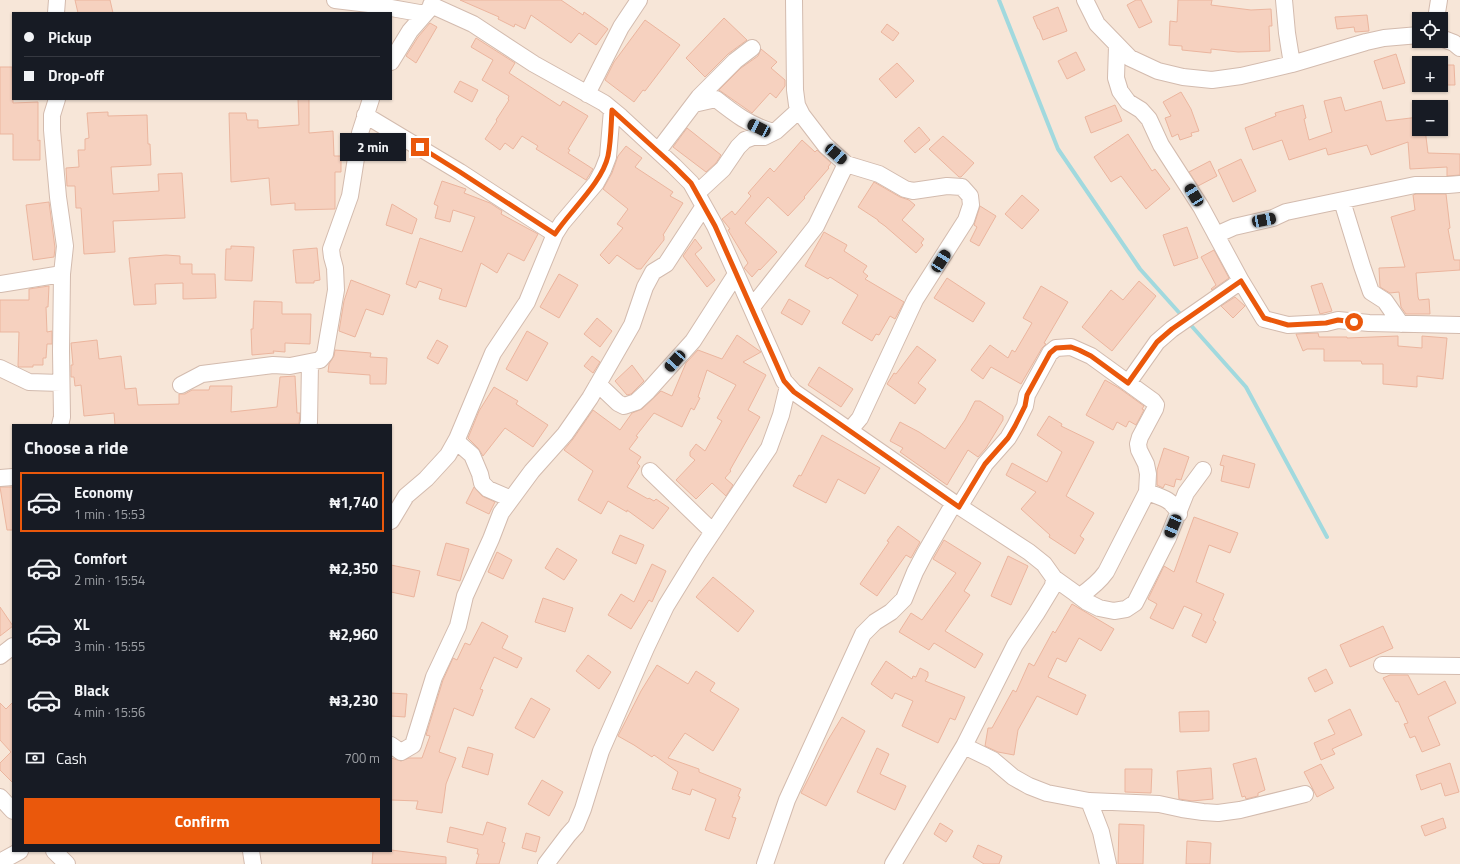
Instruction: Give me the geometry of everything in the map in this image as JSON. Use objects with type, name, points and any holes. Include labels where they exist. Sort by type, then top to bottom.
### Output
[{"type":"street","points":[[56,12],[57,0]]},
{"type":"street","points":[[335,0],[429,6],[473,24],[534,64],[604,103],[658,151],[691,183],[752,307],[784,381],[788,386],[794,392],[956,505],[1044,564],[1054,578],[1087,602],[1099,608],[1114,611],[1126,609],[1135,603],[1168,538],[1179,514],[1186,493],[1203,470]]},
{"type":"street","points":[[587,94],[621,27],[639,0]]},
{"type":"street","points":[[794,0],[795,90],[797,105],[799,110],[825,145],[846,164],[879,174],[905,189],[913,191],[947,186],[962,187],[970,196],[971,205],[966,220],[956,238],[915,300],[860,418],[850,430]]},
{"type":"street","points":[[1085,0],[1097,24],[1130,58],[1158,71],[1183,77],[1212,80],[1241,76],[1292,64],[1366,42],[1384,38],[1412,36]]},
{"type":"street","points":[[1284,0],[1286,33],[1292,64]]},
{"type":"street","points":[[1437,12],[1439,0]]},
{"type":"street","points":[[392,60],[410,31],[429,6]]},
{"type":"street","points":[[1448,41],[1460,48]]},
{"type":"street","points":[[1117,46],[1116,78],[1120,91],[1128,102],[1140,110],[1149,119],[1161,145],[1186,183],[1241,281],[1264,318],[1288,325],[1326,323],[1338,320],[1401,324],[1460,325]]},
{"type":"street","points":[[658,151],[694,104],[736,61],[752,48]]},
{"type":"street","points":[[694,104],[716,99],[746,122],[773,132]]},
{"type":"street","points":[[58,100],[52,115],[52,130],[58,197],[65,246],[62,274],[62,417],[60,424]]},
{"type":"street","points":[[181,385],[202,374],[273,365],[290,366],[320,360],[325,354],[336,290],[335,268],[331,249],[350,196],[360,133],[370,100]]},
{"type":"street","points":[[392,519],[406,496],[441,464],[456,441],[493,353],[527,302],[555,234],[562,223],[596,183],[603,170],[608,157],[612,110]]},
{"type":"street","points":[[392,746],[401,752],[413,745],[434,676],[458,626],[464,596],[492,538],[501,513],[532,471],[565,434],[598,384],[632,325],[645,287],[653,272],[666,264],[700,199],[738,147],[745,140],[753,137],[764,137],[773,132],[799,110]]},
{"type":"street","points":[[365,115],[460,172],[555,234]]},
{"type":"street","points":[[752,307],[816,226],[846,164]]},
{"type":"street","points":[[1216,235],[1234,227],[1273,218],[1286,212],[1415,185],[1448,186],[1460,184]]},
{"type":"street","points":[[1342,201],[1371,292],[1385,301],[1401,324]]},
{"type":"street","points":[[0,284],[62,274]]},
{"type":"street","points":[[598,384],[618,403],[624,406],[636,402],[648,391],[693,341],[736,274]]},
{"type":"street","points":[[1128,383],[1157,342],[1178,325],[1241,281]]},
{"type":"street","points":[[765,864],[787,800],[863,634],[875,622],[891,612],[904,599],[915,572],[925,553],[956,505],[985,464],[1008,438],[1025,406],[1027,395],[1050,353],[1056,348],[1071,347],[1091,356],[1156,405],[1138,444],[1139,450],[1146,464],[1148,474],[1146,492],[1106,572],[1101,579],[1080,596]]},
{"type":"street","points":[[308,424],[310,362]]},
{"type":"street","points":[[0,368],[29,382],[61,383]]},
{"type":"street","points":[[546,864],[576,826],[583,809],[601,751],[666,606],[769,448],[777,427],[788,386]]},
{"type":"street","points":[[456,441],[472,455],[482,483],[488,489],[511,499]]},
{"type":"street","points":[[650,471],[713,532]]},
{"type":"street","points":[[0,478],[12,477]]},
{"type":"street","points":[[1146,492],[1173,504],[1179,514]]},
{"type":"street","points":[[893,864],[964,746],[1014,645],[1036,614],[1053,586],[1054,578]]},
{"type":"street","points":[[0,656],[12,647]]},
{"type":"street","points":[[1382,665],[1460,666]]},
{"type":"street","points":[[964,746],[993,760],[1013,777],[1029,786],[1047,793],[1089,801],[1159,804],[1182,809],[1218,813],[1240,810],[1305,794]]},
{"type":"street","points":[[0,797],[12,810]]},
{"type":"street","points":[[1089,801],[1101,832],[1108,864]]},
{"type":"street","points":[[0,862],[18,852]]},
{"type":"street","points":[[55,852],[67,864]]},
{"type":"street","points":[[251,852],[253,864]]},
{"type":"shaded area","points":[[0,0],[1460,0],[1460,864],[0,864]]},
{"type":"building","points":[[75,0],[110,0],[113,12],[78,12]]},
{"type":"building","points":[[460,0],[561,0],[583,15],[584,12],[608,29],[596,45],[579,33],[571,43],[531,15],[525,29],[515,24],[514,27],[498,19],[499,17]]},
{"type":"building","points":[[1136,0],[1141,0],[1152,22],[1139,28],[1127,5]]},
{"type":"building","points":[[1178,0],[1212,0],[1211,5],[1251,10],[1271,9],[1272,26],[1269,26],[1270,51],[1238,52],[1211,49],[1211,53],[1182,50],[1182,46],[1169,45],[1170,21],[1177,22]]},
{"type":"building","points":[[1058,7],[1067,31],[1043,40],[1033,17]]},
{"type":"building","points":[[1367,15],[1369,31],[1355,32],[1354,27],[1337,29],[1335,17]]},
{"type":"building","points":[[724,18],[747,40],[728,54],[705,77],[686,58]]},
{"type":"building","points":[[645,20],[680,45],[645,91],[643,90],[634,102],[605,80],[614,62]]},
{"type":"building","points":[[430,23],[437,27],[416,63],[406,56],[418,37]]},
{"type":"building","points":[[887,24],[899,33],[893,41],[881,32]]},
{"type":"building","points":[[476,38],[515,63],[509,73],[560,106],[563,101],[588,116],[568,149],[570,150],[568,153],[593,169],[586,180],[536,149],[538,146],[522,136],[513,149],[505,143],[500,150],[485,139],[509,100],[509,96],[482,80],[493,60],[471,47]]},
{"type":"building","points":[[761,49],[777,62],[771,68],[785,80],[785,86],[776,98],[770,93],[752,113],[719,90],[741,68],[758,56]]},
{"type":"building","points":[[1076,52],[1085,70],[1067,79],[1058,61]]},
{"type":"building","points":[[1396,54],[1405,83],[1383,89],[1374,61]]},
{"type":"building","points":[[897,63],[914,81],[896,98],[879,79]]},
{"type":"building","points":[[1448,65],[1454,65],[1455,85],[1448,85]]},
{"type":"building","points":[[0,67],[12,67],[13,103],[38,102],[38,141],[40,140],[40,160],[13,160],[13,134],[0,134]]},
{"type":"building","points":[[460,81],[478,90],[472,102],[454,92]]},
{"type":"building","points":[[1181,92],[1191,109],[1199,131],[1191,133],[1192,136],[1180,140],[1178,134],[1172,137],[1165,118],[1171,116],[1163,102]]},
{"type":"building","points":[[1341,97],[1345,111],[1381,101],[1386,121],[1412,118],[1412,136],[1426,136],[1428,153],[1460,154],[1460,175],[1447,176],[1447,167],[1410,169],[1408,142],[1371,155],[1367,145],[1328,155],[1326,148],[1289,160],[1282,140],[1253,150],[1245,128],[1276,116],[1275,113],[1303,105],[1306,118],[1304,119],[1309,140],[1332,132],[1324,101]]},
{"type":"building","points":[[298,100],[309,100],[309,133],[333,131],[334,156],[341,156],[341,172],[335,172],[335,209],[295,210],[295,203],[271,205],[269,178],[231,182],[229,113],[246,113],[247,120],[258,120],[258,128],[299,125]]},
{"type":"building","points":[[1115,105],[1122,121],[1091,133],[1085,117]]},
{"type":"building","points":[[108,112],[108,116],[147,115],[148,144],[150,144],[151,165],[111,167],[113,194],[159,191],[158,174],[182,173],[185,218],[113,221],[115,252],[84,254],[81,208],[76,208],[75,186],[67,186],[66,168],[79,167],[78,150],[85,150],[85,139],[89,138],[87,113]]},
{"type":"building","points":[[919,127],[930,140],[915,153],[904,141]]},
{"type":"building","points":[[687,128],[721,155],[716,163],[706,172],[673,147]]},
{"type":"building","points":[[1128,134],[1152,171],[1155,169],[1170,189],[1146,209],[1121,176],[1111,182],[1094,157]]},
{"type":"building","points":[[943,136],[974,163],[961,177],[959,177],[929,149]]},
{"type":"building","points":[[802,140],[815,152],[817,150],[831,163],[828,167],[829,168],[804,197],[805,198],[788,216],[768,197],[745,223],[777,252],[752,277],[744,268],[748,263],[728,230],[730,229],[722,219],[732,211],[735,215],[751,196],[748,193],[770,168],[774,172]]},
{"type":"building","points":[[626,146],[642,158],[635,167],[673,192],[670,196],[683,203],[663,235],[664,240],[641,269],[637,269],[617,255],[609,264],[600,255],[623,228],[617,224],[628,209],[603,189],[612,173],[618,156]]},
{"type":"building","points":[[1241,159],[1256,191],[1233,202],[1218,170]]},
{"type":"building","points":[[1210,161],[1217,176],[1198,186],[1189,172]]},
{"type":"building","points":[[442,181],[466,189],[464,193],[490,203],[502,211],[501,214],[538,234],[524,261],[508,253],[497,273],[481,263],[466,307],[439,299],[442,289],[419,281],[416,288],[406,284],[420,238],[462,252],[475,217],[453,210],[450,222],[435,218],[438,206],[434,204]]},
{"type":"building","points":[[874,182],[900,197],[909,200],[915,205],[902,220],[924,239],[921,243],[923,245],[916,253],[878,220],[858,207]]},
{"type":"building","points":[[1446,194],[1450,228],[1448,229],[1454,260],[1460,260],[1460,270],[1416,273],[1419,300],[1429,299],[1430,314],[1406,314],[1401,307],[1399,292],[1390,293],[1380,287],[1379,268],[1405,267],[1391,217],[1415,210],[1413,195]]},
{"type":"building","points":[[1022,195],[1039,210],[1022,229],[1005,214]]},
{"type":"building","points":[[49,202],[55,248],[54,257],[33,260],[26,205]]},
{"type":"building","points":[[392,204],[417,219],[412,234],[386,225]]},
{"type":"building","points":[[980,206],[996,216],[979,246],[970,241],[977,227],[974,225]]},
{"type":"building","points":[[1187,227],[1198,258],[1174,266],[1163,235]]},
{"type":"building","points":[[824,232],[847,245],[844,251],[867,266],[863,272],[868,276],[865,279],[904,302],[895,319],[890,316],[879,335],[876,334],[872,341],[842,323],[858,295],[830,277],[828,279],[805,266]]},
{"type":"building","points":[[695,239],[702,248],[695,254],[715,280],[707,287],[683,256]]},
{"type":"building","points":[[231,246],[254,247],[252,281],[225,280],[226,249],[231,249]]},
{"type":"building","points":[[317,248],[320,280],[314,281],[314,283],[296,283],[293,250]]},
{"type":"building","points":[[1214,250],[1229,278],[1212,290],[1211,289],[1216,285],[1201,257]]},
{"type":"building","points":[[166,255],[180,256],[180,264],[192,264],[192,274],[215,274],[216,298],[183,299],[183,283],[155,284],[156,304],[134,305],[129,258]]},
{"type":"building","points":[[559,274],[578,285],[559,318],[540,307]]},
{"type":"building","points":[[947,278],[985,303],[973,322],[934,298]]},
{"type":"building","points":[[351,280],[390,295],[383,315],[366,309],[355,337],[339,331],[344,301]]},
{"type":"building","points":[[1139,281],[1156,296],[1112,351],[1082,327],[1111,290],[1123,300]]},
{"type":"building","points":[[1322,283],[1332,311],[1320,314],[1311,286]]},
{"type":"building","points":[[49,286],[48,307],[46,307],[47,332],[52,331],[52,344],[47,344],[46,358],[43,358],[43,365],[19,367],[19,332],[0,332],[0,300],[29,300],[29,289]]},
{"type":"building","points":[[1041,286],[1068,302],[1044,343],[1046,344],[1042,348],[1021,384],[991,367],[983,379],[971,370],[990,345],[1008,358],[1012,350],[1015,352],[1032,323],[1023,318]]},
{"type":"building","points":[[1235,297],[1245,306],[1233,318],[1221,306]]},
{"type":"building","points":[[789,299],[810,311],[802,325],[781,313]]},
{"type":"building","points":[[254,301],[282,302],[282,314],[311,314],[310,344],[285,343],[285,352],[273,351],[274,353],[252,355],[251,329],[253,329]]},
{"type":"building","points":[[597,318],[612,331],[600,347],[584,334]]},
{"type":"building","points":[[527,331],[548,343],[527,381],[506,369]]},
{"type":"building","points":[[1318,333],[1319,337],[1347,338],[1398,336],[1398,346],[1422,348],[1422,336],[1447,338],[1443,379],[1417,376],[1417,387],[1383,384],[1383,364],[1362,364],[1361,361],[1324,361],[1324,349],[1307,349],[1303,351],[1296,334]]},
{"type":"building","points":[[737,335],[761,352],[743,362],[766,375],[748,410],[760,417],[730,470],[731,471],[725,478],[733,485],[726,496],[712,483],[696,499],[676,480],[695,460],[690,456],[690,452],[696,444],[705,451],[722,421],[717,418],[736,385],[707,370],[698,397],[700,398],[694,410],[691,408],[682,427],[654,413],[636,436],[638,437],[629,449],[641,457],[637,463],[640,466],[627,487],[648,499],[649,498],[654,501],[656,499],[669,508],[653,529],[627,510],[627,512],[608,501],[601,514],[578,500],[593,471],[564,450],[593,410],[620,430],[632,413],[642,409],[661,391],[672,396],[686,363],[698,350],[722,359]]},
{"type":"building","points":[[97,340],[99,359],[121,356],[125,389],[136,388],[138,405],[179,404],[179,394],[185,394],[192,390],[209,390],[210,386],[232,386],[231,412],[277,407],[280,377],[295,376],[297,413],[300,413],[299,424],[115,424],[114,413],[84,416],[81,385],[75,386],[74,377],[71,377],[71,365],[73,365],[71,343]]},
{"type":"building","points":[[437,340],[448,346],[438,364],[427,358]]},
{"type":"building","points":[[917,346],[936,360],[918,383],[926,389],[915,404],[887,384],[894,373],[896,374]]},
{"type":"building","points":[[335,350],[371,353],[370,357],[387,358],[386,384],[370,384],[370,375],[328,372],[329,364],[334,356]]},
{"type":"building","points":[[592,356],[600,362],[593,373],[584,366]]},
{"type":"building","points":[[632,365],[644,381],[631,394],[627,395],[615,381]]},
{"type":"building","points":[[819,367],[853,389],[841,407],[808,385]]},
{"type":"building","points":[[1105,380],[1144,406],[1142,409],[1144,410],[1136,425],[1129,421],[1126,427],[1117,422],[1113,430],[1086,415]]},
{"type":"building","points":[[494,387],[518,401],[516,404],[548,425],[533,447],[505,428],[483,456],[478,448],[468,438],[479,411]]},
{"type":"building","points":[[975,401],[980,401],[1003,416],[1003,420],[986,448],[978,457],[968,450],[947,485],[900,452],[903,448],[890,441],[900,422],[919,432],[945,449],[965,420]]},
{"type":"building","points":[[1049,416],[1062,424],[1061,426],[1094,442],[1066,496],[1094,513],[1080,536],[1084,539],[1075,554],[1049,537],[1050,535],[1021,509],[1036,492],[1006,475],[1012,463],[1047,482],[1062,452],[1037,435]]},
{"type":"building","points":[[822,435],[880,468],[865,494],[838,479],[826,503],[793,486],[799,475],[801,476]]},
{"type":"building","points":[[1164,448],[1189,457],[1181,480],[1176,479],[1174,487],[1165,484],[1163,488],[1157,485],[1157,470]]},
{"type":"building","points":[[1223,455],[1255,464],[1249,488],[1221,481],[1224,466],[1220,465]]},
{"type":"building","points":[[0,487],[12,487],[12,530],[7,530]]},
{"type":"building","points":[[474,487],[482,496],[495,502],[489,514],[466,503]]},
{"type":"building","points":[[1194,517],[1238,533],[1230,553],[1209,545],[1196,582],[1224,594],[1213,620],[1216,622],[1206,643],[1192,636],[1202,614],[1184,606],[1173,629],[1150,618],[1157,604],[1148,599],[1164,566],[1174,572]]},
{"type":"building","points":[[898,526],[920,542],[911,558],[906,555],[877,596],[860,584],[889,542],[887,541]]},
{"type":"building","points":[[620,535],[644,545],[636,564],[612,553]]},
{"type":"building","points":[[944,540],[981,563],[964,591],[970,595],[945,631],[983,654],[975,668],[934,643],[929,650],[899,632],[911,613],[922,620],[956,573],[933,559]]},
{"type":"building","points":[[446,543],[469,549],[460,581],[437,575]]},
{"type":"building","points":[[557,548],[577,560],[564,580],[545,568]]},
{"type":"building","points":[[497,552],[512,560],[503,579],[488,572]]},
{"type":"building","points":[[1008,556],[1028,566],[1011,605],[991,596]]},
{"type":"building","points":[[652,564],[666,571],[652,602],[649,600],[631,629],[608,615],[621,594],[634,602]]},
{"type":"building","points":[[392,565],[420,571],[414,597],[392,592]]},
{"type":"building","points":[[713,577],[754,611],[738,632],[696,597]]},
{"type":"building","points":[[543,598],[573,608],[565,632],[535,622]]},
{"type":"building","points":[[1072,604],[1114,629],[1101,651],[1079,638],[1066,662],[1057,658],[1048,677],[1086,695],[1077,715],[1037,696],[1018,730],[1014,755],[998,752],[985,746],[988,728],[992,728],[1013,690],[1016,692],[1029,663],[1034,666],[1053,631],[1055,633]]},
{"type":"building","points":[[0,607],[12,627],[0,636]]},
{"type":"building","points":[[482,622],[508,636],[502,648],[522,658],[517,668],[494,657],[480,689],[483,690],[473,716],[454,708],[439,752],[456,758],[446,784],[442,813],[416,809],[418,801],[392,800],[392,758],[401,761],[409,758],[422,758],[430,736],[426,735],[443,680],[453,658],[457,660],[465,643],[470,645]]},
{"type":"building","points":[[1383,626],[1393,648],[1350,667],[1340,645]]},
{"type":"building","points":[[588,655],[611,672],[599,689],[576,671]]},
{"type":"building","points":[[886,661],[912,679],[913,676],[916,677],[920,668],[928,672],[928,676],[925,681],[965,697],[955,720],[950,718],[938,743],[902,726],[913,701],[895,693],[892,699],[871,684]]},
{"type":"building","points":[[657,665],[688,684],[696,671],[715,683],[710,691],[739,709],[713,751],[685,733],[668,758],[699,769],[699,772],[741,789],[738,796],[740,797],[732,817],[736,818],[729,839],[705,830],[716,799],[692,789],[690,795],[672,789],[678,772],[654,755],[652,757],[618,736],[641,691]]},
{"type":"building","points":[[1326,669],[1333,683],[1315,692],[1308,678]]},
{"type":"building","points":[[1390,675],[1408,675],[1418,695],[1445,681],[1456,703],[1428,717],[1440,745],[1422,752],[1415,736],[1410,738],[1404,724],[1408,723],[1398,701],[1396,702],[1383,678]]},
{"type":"building","points":[[392,693],[407,694],[405,717],[392,716]]},
{"type":"building","points":[[531,698],[550,709],[534,738],[515,728]]},
{"type":"building","points":[[0,703],[6,709],[12,703],[12,782],[0,770],[0,763],[11,752],[0,740]]},
{"type":"building","points":[[1350,709],[1362,735],[1332,749],[1335,754],[1321,760],[1314,743],[1335,734],[1328,720]]},
{"type":"building","points":[[1209,711],[1209,731],[1180,732],[1179,712]]},
{"type":"building","points":[[842,717],[865,731],[826,806],[801,793],[828,740]]},
{"type":"building","points":[[468,747],[493,754],[488,775],[462,767]]},
{"type":"building","points":[[877,748],[889,754],[880,774],[906,786],[895,810],[857,792]]},
{"type":"building","points":[[1256,758],[1265,790],[1258,793],[1258,796],[1246,799],[1245,796],[1242,797],[1233,764]]},
{"type":"building","points":[[1450,763],[1459,792],[1445,796],[1441,783],[1421,790],[1416,775]]},
{"type":"building","points":[[1321,764],[1334,788],[1317,797],[1304,772]]},
{"type":"building","points":[[1211,768],[1213,799],[1192,801],[1179,799],[1177,771]]},
{"type":"building","points":[[1125,769],[1152,769],[1151,793],[1125,792]]},
{"type":"building","points":[[542,780],[563,792],[549,816],[528,804]]},
{"type":"building","points":[[1443,818],[1446,828],[1425,836],[1421,826]]},
{"type":"building","points":[[487,822],[506,828],[502,842],[505,843],[499,864],[476,864],[479,854],[477,854],[478,849],[447,842],[450,827],[483,835]]},
{"type":"building","points":[[940,823],[953,831],[946,842],[934,834]]},
{"type":"building","points":[[1119,824],[1144,825],[1143,864],[1118,864]]},
{"type":"building","points":[[526,833],[540,837],[536,852],[522,848]]},
{"type":"building","points":[[1187,841],[1211,843],[1210,864],[1186,864]]},
{"type":"building","points":[[978,845],[1002,856],[999,864],[984,864],[973,857]]},
{"type":"building","points":[[392,850],[446,857],[446,864],[372,864],[373,852],[392,852]]},
{"type":"waterway","points":[[999,0],[1058,149],[1140,269],[1183,317]]},
{"type":"waterway","points":[[1188,322],[1246,387],[1327,537]]},
{"type":"route","points":[[420,147],[555,234],[562,223],[596,183],[603,170],[608,157],[612,110],[691,183],[715,226],[784,381],[794,392],[959,507],[985,464],[1008,438],[1025,406],[1027,395],[1050,353],[1056,348],[1071,347],[1079,350],[1091,356],[1128,383],[1157,342],[1172,329],[1241,281],[1264,318],[1288,325],[1326,323],[1338,320],[1354,322]]}]
